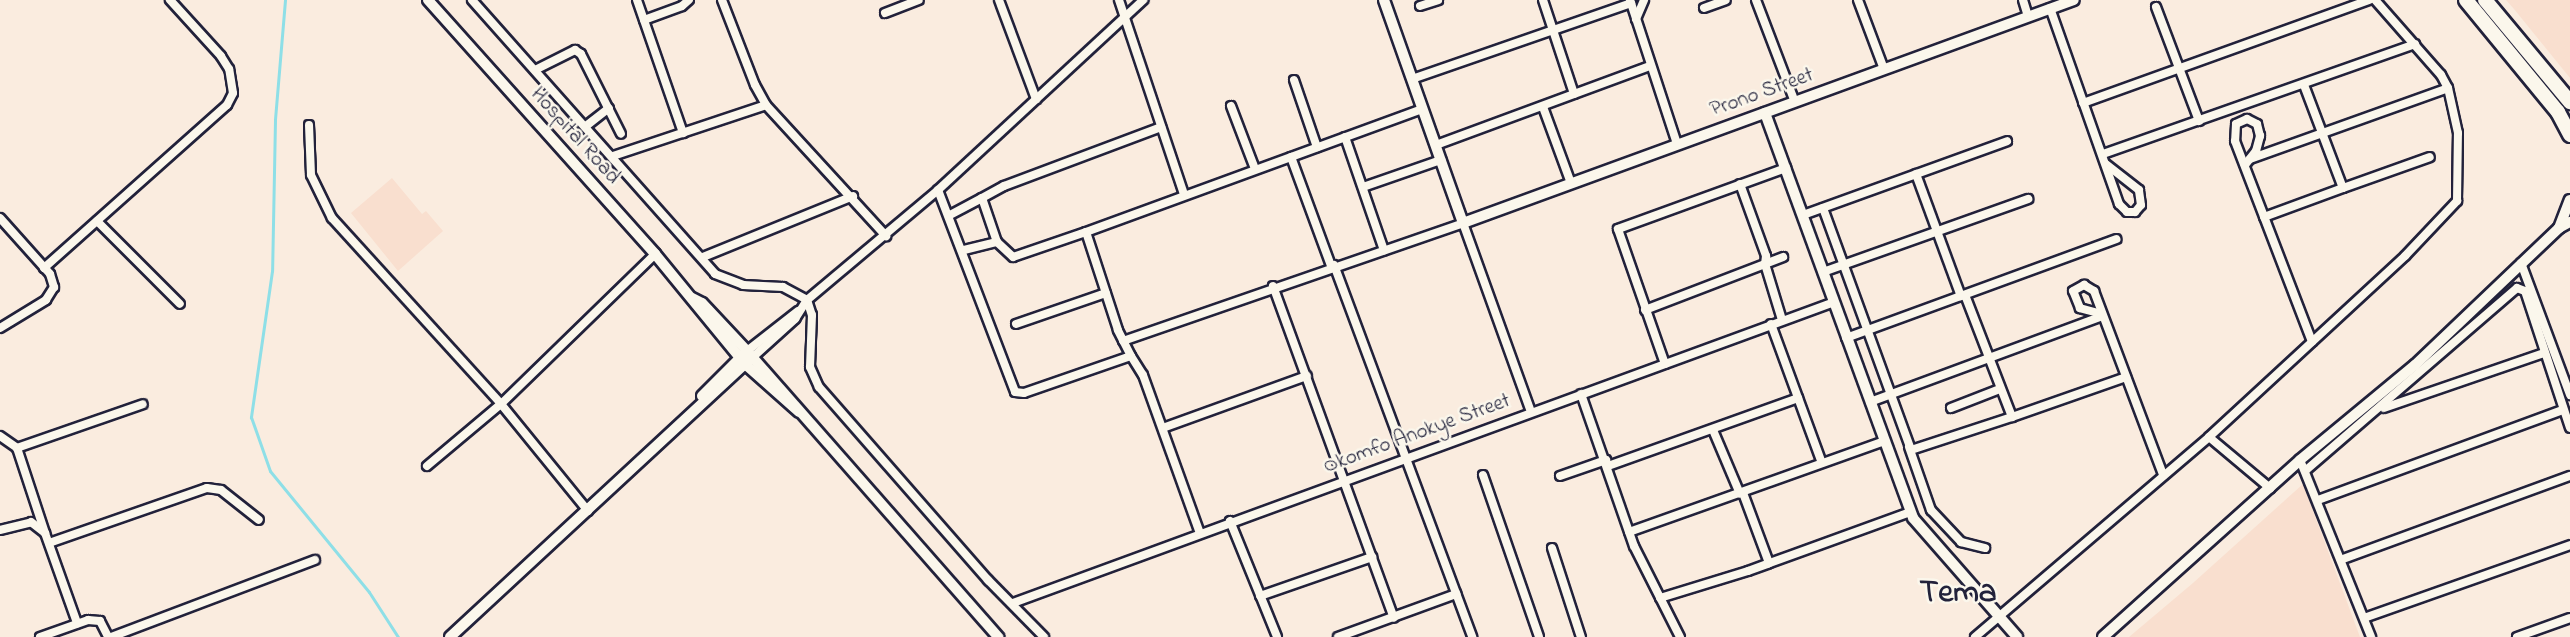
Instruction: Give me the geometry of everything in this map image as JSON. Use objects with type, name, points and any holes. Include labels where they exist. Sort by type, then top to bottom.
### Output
[{"type":"highway","points":[[2466,0],[2558,112],[2570,135]]},
{"type":"highway","points":[[2485,0],[2570,102]]},
{"type":"street","points":[[44,267],[227,105],[233,93],[229,69],[221,56],[170,0]]},
{"type":"street","name":"Hospital Road","points":[[428,0],[692,298],[799,412],[998,637]]},
{"type":"street","points":[[472,0],[703,257],[715,274],[730,282],[783,287],[807,300],[812,315],[810,367],[819,387],[1044,637]]},
{"type":"street","points":[[637,0],[683,133]]},
{"type":"street","points":[[644,20],[682,6],[689,0]]},
{"type":"street","points":[[722,0],[755,85],[766,105],[852,196],[886,236]]},
{"type":"street","points":[[885,13],[919,0]]},
{"type":"street","points":[[999,0],[1036,99]]},
{"type":"street","points":[[1119,0],[1184,194]]},
{"type":"street","points":[[450,637],[588,512],[746,357],[795,319],[807,300],[938,190],[1143,0]]},
{"type":"street","points":[[1384,0],[1531,412]]},
{"type":"street","points":[[1420,6],[1438,0]]},
{"type":"street","points":[[1543,0],[1574,94]]},
{"type":"street","points":[[1612,0],[1615,9]]},
{"type":"street","points":[[1636,19],[1644,0]]},
{"type":"street","points":[[1704,8],[1726,0]]},
{"type":"street","points":[[1756,0],[1795,102]]},
{"type":"street","points":[[1858,0],[1884,69]]},
{"type":"street","points":[[2022,0],[2028,16]]},
{"type":"street","name":"Prono Street","points":[[1463,223],[2074,0]]},
{"type":"street","points":[[2084,103],[2369,0]]},
{"type":"street","points":[[1976,637],[1997,616],[2209,436],[2312,342],[2457,201],[2458,133],[2448,88],[2415,44],[2375,0]]},
{"type":"street","points":[[1413,79],[1630,2],[1677,144]]},
{"type":"street","points":[[2156,7],[2199,121]]},
{"type":"street","points":[[2050,8],[2119,204],[2127,212],[2135,212],[2141,205],[2139,190],[2106,164]]},
{"type":"street","points":[[2103,154],[2415,44]]},
{"type":"street","points":[[535,70],[575,50],[582,54],[621,134]]},
{"type":"street","points":[[1436,145],[1650,66]]},
{"type":"street","points":[[1294,80],[1317,147]]},
{"type":"street","points":[[2304,85],[2343,188]]},
{"type":"street","points":[[2247,163],[2448,88]]},
{"type":"street","points":[[613,156],[766,105]]},
{"type":"street","points":[[1231,106],[1255,169]]},
{"type":"street","points":[[1543,107],[1572,183]]},
{"type":"street","points":[[586,126],[609,108]]},
{"type":"street","points":[[982,198],[997,242],[1012,257],[1422,109]]},
{"type":"street","points":[[1765,113],[1910,512],[2017,637]]},
{"type":"street","points":[[2247,163],[2260,136],[2257,124],[2247,119],[2236,124],[2234,129],[2312,342]]},
{"type":"street","points":[[309,125],[311,175],[332,218],[501,404],[588,512]]},
{"type":"street","points":[[950,215],[1004,186],[1161,127]]},
{"type":"street","points":[[1345,137],[1384,250]]},
{"type":"street","points":[[1803,216],[2007,141]]},
{"type":"street","points":[[1291,156],[1408,458],[1472,637]]},
{"type":"street","points":[[2264,216],[2430,157]]},
{"type":"street","points":[[1364,187],[1441,160]]},
{"type":"street","points":[[1665,364],[1618,229],[1786,168]]},
{"type":"street","points":[[1916,174],[2012,417]]},
{"type":"street","points":[[1740,184],[1766,256],[1765,264],[1782,320]]},
{"type":"street","points":[[938,190],[964,250],[1016,392],[1024,393],[1131,356]]},
{"type":"street","points":[[703,257],[852,196]]},
{"type":"street","points":[[1823,272],[2028,199]]},
{"type":"street","points":[[2559,228],[2570,200]]},
{"type":"street","points":[[1823,208],[1931,510],[1961,542],[1985,548]]},
{"type":"street","points":[[0,218],[44,267],[54,283],[51,295],[0,328]]},
{"type":"street","points":[[97,221],[180,304]]},
{"type":"street","points":[[2103,637],[2300,460],[2415,365],[2521,263],[2559,228],[2570,222]]},
{"type":"street","points":[[1123,341],[1273,286],[1463,223]]},
{"type":"street","points":[[1086,232],[1123,341],[1143,375],[1200,533]]},
{"type":"street","points":[[1846,338],[2116,239]]},
{"type":"street","points":[[964,250],[997,242]]},
{"type":"street","points":[[427,466],[501,404],[655,254]]},
{"type":"street","points":[[1646,310],[1783,256]]},
{"type":"street","points":[[2521,263],[2570,395]]},
{"type":"street","points":[[1273,286],[1394,618]]},
{"type":"street","points":[[2305,471],[2381,409],[2517,288],[2525,291],[2570,428]]},
{"type":"street","points":[[1016,324],[1106,293]]},
{"type":"street","name":"Okomfo Anokye Street","points":[[1013,603],[1230,521],[1834,302]]},
{"type":"street","points":[[1869,402],[2102,315],[2163,475]]},
{"type":"street","points":[[1771,324],[1822,463]]},
{"type":"street","points":[[2381,409],[2544,353]]},
{"type":"street","points":[[1163,428],[1307,376]]},
{"type":"street","points":[[1909,447],[1914,452],[2126,376]]},
{"type":"street","points":[[1951,408],[2000,389]]},
{"type":"street","points":[[1581,394],[1607,463],[1629,532],[1680,637]]},
{"type":"street","points":[[1560,476],[1713,430],[1798,398]]},
{"type":"street","points":[[17,448],[143,404]]},
{"type":"street","points":[[2318,500],[2563,410]]},
{"type":"street","points":[[1713,430],[1769,563]]},
{"type":"street","points":[[0,436],[17,448],[77,623]]},
{"type":"street","points":[[2209,436],[2270,488]]},
{"type":"street","points":[[1629,532],[1885,441]]},
{"type":"street","points":[[2300,460],[2343,559],[2371,637]]},
{"type":"street","points":[[1483,475],[1539,637]]},
{"type":"street","points":[[2343,559],[2570,476]]},
{"type":"street","points":[[49,543],[207,488],[221,490],[259,520]]},
{"type":"street","points":[[1660,598],[1769,563],[1910,512]]},
{"type":"street","points":[[1230,521],[1277,637]]},
{"type":"street","points":[[0,530],[31,522],[45,533]]},
{"type":"street","points":[[2364,618],[2570,545]]},
{"type":"street","points":[[1552,548],[1581,637]]},
{"type":"street","points":[[1260,596],[1372,557]]},
{"type":"street","points":[[40,637],[77,623],[100,621],[110,637],[315,560]]},
{"type":"street","points":[[1338,637],[1456,594]]},
{"type":"street","points":[[2517,637],[2570,618]]},
{"type":"shaded area","points":[[2506,0],[2570,0],[2570,78],[2514,9]]},
{"type":"shaded area","points":[[392,178],[422,214],[426,211],[443,231],[398,271],[351,213]]},
{"type":"shaded area","points":[[2303,484],[2360,637],[2129,637],[2193,583]]},
{"type":"waterway","points":[[285,0],[275,120],[272,271],[251,417],[270,471],[369,592],[398,637]]},
{"type":"district","name":"Tema","points":[[1958,594]]}]
